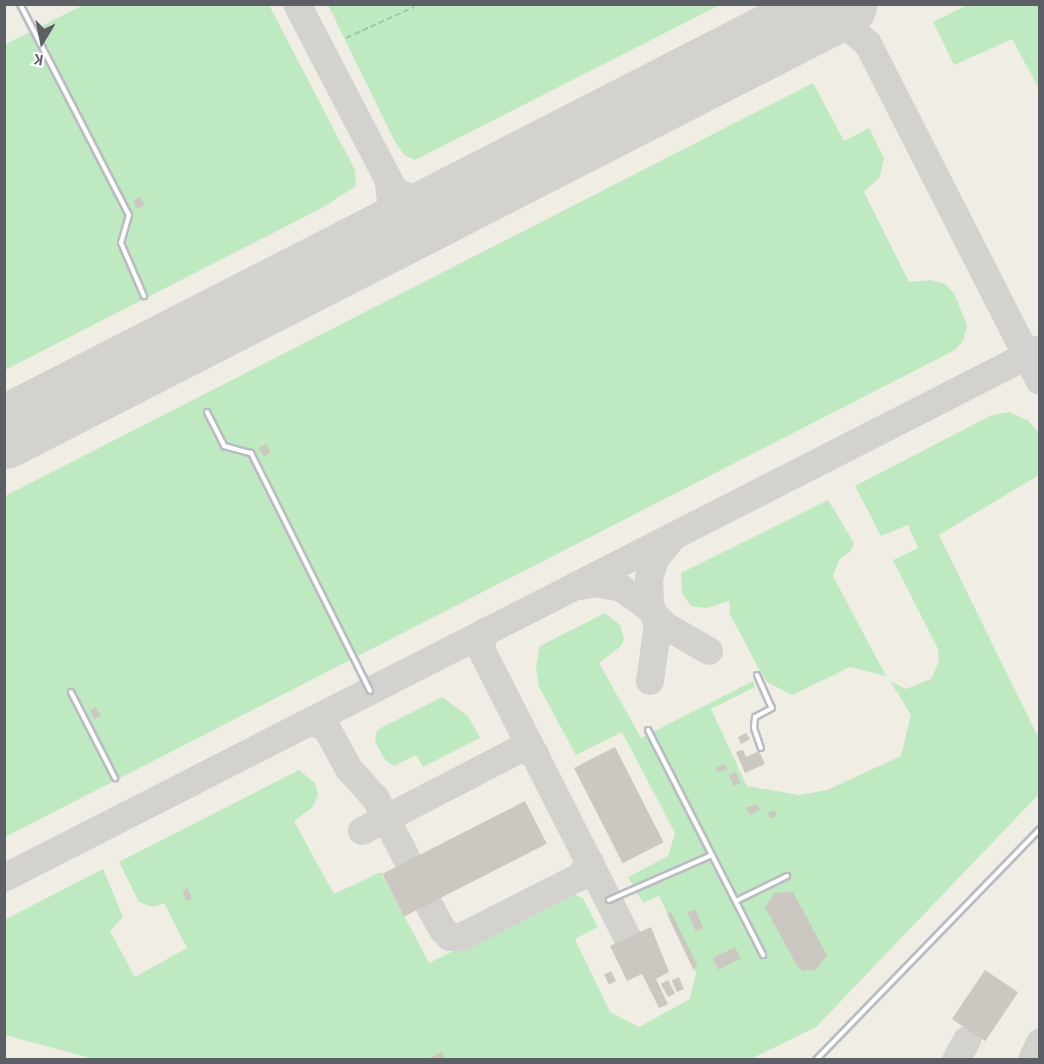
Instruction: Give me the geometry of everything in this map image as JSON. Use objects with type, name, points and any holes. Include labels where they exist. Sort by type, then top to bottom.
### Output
[{"type":"lane","points":[[20,4],[129,215],[121,243],[144,296]]},
{"type":"lane","points":[[207,412],[224,446],[251,453],[370,691]]},
{"type":"lane","points":[[758,675],[772,708],[755,717],[754,728],[761,748]]},
{"type":"lane","points":[[71,692],[115,778]]},
{"type":"lane","points":[[648,730],[763,955]]},
{"type":"lane","points":[[816,1059],[1040,829]]},
{"type":"lane","points":[[609,900],[712,855]]},
{"type":"lane","points":[[736,901],[788,876]]},
{"type":"path","points":[[346,38],[414,7]]},
{"type":"green space","points":[[83,5],[269,5],[355,170],[356,186],[322,208],[5,370],[4,45]]},
{"type":"green space","points":[[328,5],[720,5],[415,160],[404,155],[394,140]]},
{"type":"green space","points":[[967,5],[1039,5],[1039,89],[1012,39],[954,65],[933,22]]},
{"type":"green space","points":[[813,83],[844,141],[869,128],[884,158],[880,177],[864,192],[909,282],[931,280],[945,284],[954,293],[967,325],[963,341],[955,350],[5,837],[5,496]]},
{"type":"green space","points":[[1009,412],[1029,421],[1039,433],[1039,475],[939,535],[1039,739],[1039,794],[816,1027],[749,1060],[94,1059],[5,1035],[4,920],[103,869],[123,917],[110,931],[135,977],[187,948],[164,903],[153,907],[139,902],[119,862],[299,770],[315,783],[318,795],[312,808],[294,821],[334,894],[381,872],[429,963],[569,893],[583,898],[598,927],[575,939],[610,1012],[639,1027],[690,999],[696,973],[659,896],[643,903],[628,877],[668,856],[675,833],[622,732],[576,755],[539,687],[536,666],[540,646],[605,613],[620,625],[624,639],[621,646],[599,663],[641,738],[753,681],[755,687],[711,709],[747,786],[799,795],[827,790],[901,756],[911,715],[890,681],[906,689],[931,679],[939,661],[938,649],[893,560],[918,548],[908,525],[881,536],[855,486],[992,415]]},
{"type":"green space","points":[[828,500],[854,543],[850,552],[839,560],[833,576],[886,676],[850,667],[792,695],[767,682],[730,614],[729,601],[707,608],[691,606],[682,593],[681,573]]},
{"type":"green space","points":[[442,697],[468,716],[480,738],[423,767],[416,755],[394,766],[386,761],[375,742],[377,730]]},
{"type":"building","points":[[140,197],[145,205],[137,209],[133,200]]},
{"type":"building","points":[[266,444],[271,453],[264,457],[259,448]]},
{"type":"building","points":[[96,707],[101,716],[94,719],[90,710]]},
{"type":"building","points":[[746,733],[750,739],[741,744],[738,737]]},
{"type":"building","points":[[615,747],[664,842],[623,863],[574,768]]},
{"type":"building","points":[[743,750],[746,757],[759,751],[765,764],[745,773],[736,752]]},
{"type":"building","points":[[725,764],[727,769],[718,772],[716,768]]},
{"type":"building","points":[[736,772],[741,783],[734,786],[729,775]]},
{"type":"building","points":[[525,801],[547,844],[404,916],[382,874]]},
{"type":"building","points":[[757,804],[760,810],[750,815],[746,808]]},
{"type":"building","points":[[775,810],[777,816],[770,818],[768,813]]},
{"type":"building","points":[[188,888],[192,899],[186,901],[182,890]]},
{"type":"building","points":[[793,892],[827,955],[816,970],[803,971],[797,966],[765,907],[774,893]]},
{"type":"building","points":[[695,909],[703,928],[696,931],[688,912]]},
{"type":"building","points":[[671,912],[698,966],[693,969],[667,914]]},
{"type":"building","points":[[651,927],[669,972],[656,979],[668,1004],[659,1008],[642,974],[627,981],[610,946]]},
{"type":"building","points":[[735,947],[741,959],[719,970],[713,958]]},
{"type":"building","points":[[985,970],[1018,992],[985,1041],[952,1019]]},
{"type":"building","points":[[611,971],[616,981],[609,984],[604,975]]},
{"type":"building","points":[[679,977],[684,989],[677,992],[672,980]]},
{"type":"building","points":[[668,980],[675,993],[668,997],[661,984]]},
{"type":"building","points":[[442,1052],[445,1060],[432,1060],[431,1057]]},
{"type":"taxiway","points":[[297,4],[394,190],[421,205],[448,206]]},
{"type":"taxiway","points":[[823,4],[813,19],[848,27],[868,44],[1040,381]]},
{"type":"taxiway","points":[[372,245],[392,209],[389,184]]},
{"type":"taxiway","points":[[4,878],[1040,349]]},
{"type":"taxiway","points":[[650,681],[658,625],[650,604],[649,578],[655,559],[673,537]]},
{"type":"taxiway","points":[[580,586],[596,583],[621,588],[647,606],[664,625],[709,651]]},
{"type":"taxiway","points":[[486,631],[480,647],[627,937]]},
{"type":"taxiway","points":[[310,722],[326,727],[349,769],[376,799],[406,857]]},
{"type":"taxiway","points":[[362,831],[520,749],[535,754]]},
{"type":"taxiway","points":[[430,907],[443,930],[450,937],[461,937],[581,876],[590,861]]},
{"type":"taxiway","points":[[956,1060],[967,1040]]},
{"type":"taxiway","points":[[1032,1060],[1040,1043]]},
{"type":"runway","points":[[4,433],[841,4]]}]
